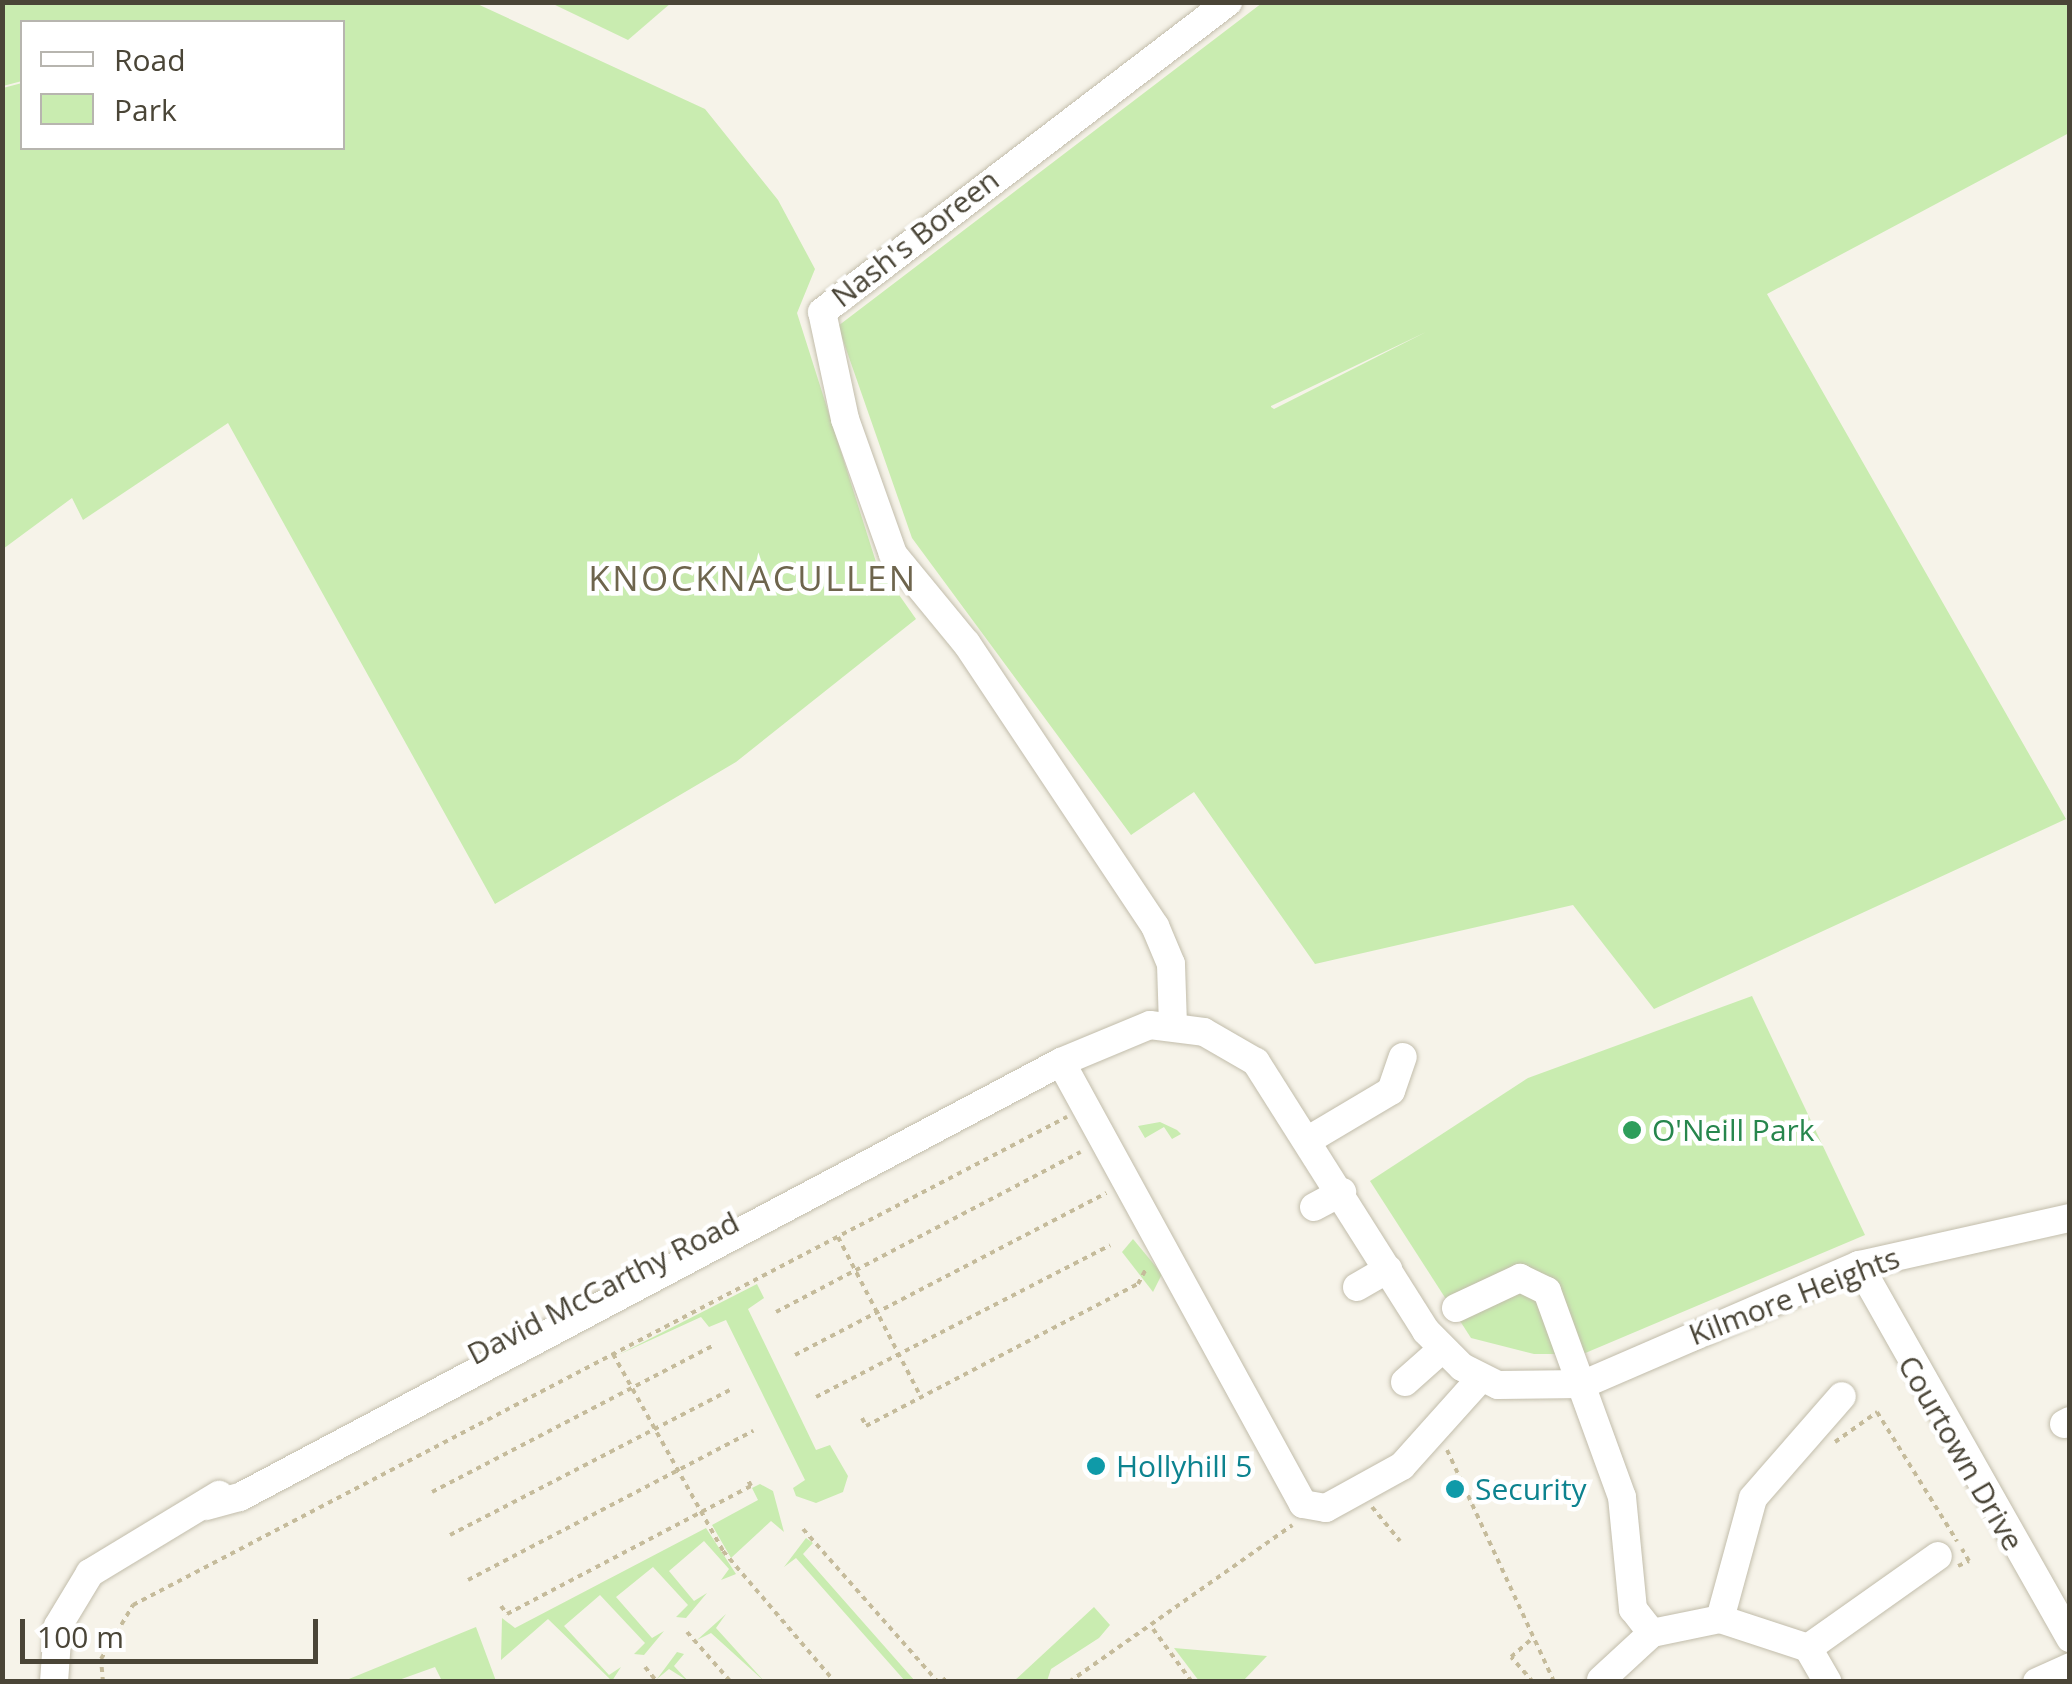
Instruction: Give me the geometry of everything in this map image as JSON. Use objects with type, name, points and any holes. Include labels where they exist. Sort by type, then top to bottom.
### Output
[{"type":"street","name":"Nash's Boreen","points":[[1173,1025],[1172,964],[1155,926],[966,644],[893,554],[844,420],[822,312],[1228,2]]},
{"type":"street","name":"David McCarthy Road","points":[[54,1682],[58,1626],[90,1573],[509,1336],[967,1100],[1010,1088],[1134,1028],[1173,1025],[1242,1050],[1310,1139],[1441,1350],[1480,1379],[1536,1391],[1584,1384]]},
{"type":"street","points":[[1310,1139],[1391,1091],[1402,1057]]},
{"type":"street","points":[[1061,1062],[1162,1256],[1294,1494],[1316,1508],[1390,1474],[1436,1436],[1480,1379]]},
{"type":"street","points":[[1314,1208],[1342,1192]]},
{"type":"street","name":"Kilmore Heights","points":[[1584,1384],[1858,1266],[2070,1218]]},
{"type":"street","name":"Courtown Drive","points":[[1858,1266],[2070,1638]]},
{"type":"street","points":[[1357,1287],[1388,1269]]},
{"type":"street","points":[[1456,1308],[1520,1278],[1547,1291],[1622,1497],[1634,1609],[1652,1633]]},
{"type":"street","points":[[1405,1382],[1441,1350]]},
{"type":"street","points":[[1720,1618],[1753,1498],[1842,1396]]},
{"type":"street","points":[[1808,1648],[1938,1556]]},
{"type":"street","points":[[1602,1680],[1652,1633],[1720,1618],[1808,1648],[1828,1682]]},
{"type":"street","points":[[2037,1682],[2070,1667]]},
{"type":"path","points":[[104,1682],[101,1659],[133,1605],[1084,1107]]},
{"type":"path","points":[[776,1312],[1102,1141]]},
{"type":"path","points":[[796,1355],[1124,1184]]},
{"type":"path","points":[[838,1236],[921,1397]]},
{"type":"path","points":[[816,1397],[1110,1245]]},
{"type":"path","points":[[862,1418],[866,1426],[1138,1284],[1162,1256]]},
{"type":"path","points":[[432,1492],[712,1346]]},
{"type":"path","points":[[614,1354],[731,1562],[835,1682]]},
{"type":"path","points":[[450,1536],[733,1388]]},
{"type":"path","points":[[1828,1449],[1877,1412],[1936,1519]]},
{"type":"path","points":[[468,1580],[753,1431]]},
{"type":"path","points":[[1436,1436],[1554,1682]]},
{"type":"path","points":[[501,1606],[507,1614],[751,1486],[747,1478]]},
{"type":"path","points":[[1372,1507],[1400,1541]]},
{"type":"path","points":[[1069,1682],[1152,1628],[1316,1508]]},
{"type":"path","points":[[803,1529],[942,1680]]},
{"type":"path","points":[[1152,1628],[1192,1682]]},
{"type":"path","points":[[686,1632],[731,1682]]},
{"type":"path","points":[[1533,1682],[1511,1657],[1534,1637]]},
{"type":"path","points":[[644,1667],[657,1682]]},
{"type":"green space","points":[[473,2],[705,109],[778,200],[815,269],[797,313],[876,562],[916,619],[736,762],[495,904],[228,423],[83,520],[72,498],[3,549],[3,88],[20,84],[20,150],[345,150],[345,20],[20,20],[20,82],[3,86],[3,3]]},
{"type":"green space","points":[[671,2],[628,40],[551,3]]},
{"type":"green space","points":[[1262,3],[2069,3],[2069,133],[1767,294],[2066,819],[1654,1009],[1573,905],[1315,964],[1194,792],[1131,835],[912,538],[838,326]],"holes":[[[1426,332],[1274,409],[1271,406]]]},
{"type":"green space","name":"O'Neill Park","points":[[1752,996],[1865,1235],[1583,1354],[1534,1354],[1471,1338],[1370,1181],[1528,1078]]},
{"type":"green space","points":[[1160,1122],[1181,1134],[1172,1139],[1164,1127],[1145,1138],[1138,1126]]},
{"type":"green space","points":[[1133,1239],[1162,1274],[1153,1292],[1122,1252]]},
{"type":"green space","points":[[757,1284],[764,1298],[748,1309],[816,1450],[830,1445],[848,1476],[843,1492],[816,1503],[796,1496],[793,1488],[805,1480],[726,1320],[709,1327],[701,1317],[618,1355]]},
{"type":"green space","points":[[760,1484],[773,1491],[784,1532],[771,1521],[731,1558],[712,1525],[758,1500],[752,1488]]},
{"type":"green space","points":[[706,1528],[736,1574],[721,1580],[729,1569],[704,1541],[669,1571],[694,1601],[707,1593],[686,1618],[676,1617],[688,1605],[653,1567],[616,1597],[652,1638],[664,1631],[644,1655],[634,1654],[645,1643],[600,1595],[564,1626],[609,1675],[621,1667],[612,1681],[548,1619],[501,1660],[502,1618],[515,1628]]},
{"type":"green space","points":[[806,1538],[813,1543],[803,1554],[915,1681],[905,1681],[796,1558],[784,1567]]},
{"type":"green space","points":[[1094,1607],[1110,1625],[1099,1638],[1051,1669],[1047,1681],[1014,1681]]},
{"type":"green space","points":[[726,1614],[716,1628],[764,1681],[711,1633],[697,1640]]},
{"type":"green space","points":[[476,1627],[496,1681],[442,1681],[435,1667],[396,1681],[344,1681]]},
{"type":"green space","points":[[1174,1648],[1267,1656],[1243,1681],[1199,1681]]},
{"type":"green space","points":[[677,1652],[684,1654],[674,1666],[688,1681],[669,1669],[657,1679]]},
{"type":"place","name":"O'Neill Park","points":[[1632,1130]]},
{"type":"place","name":"Hollyhill 5","points":[[1096,1466]]},
{"type":"place","name":"Security","points":[[1455,1489]]},
{"type":"district","name":"KNOCKNACULLEN","points":[[753,578]]}]
